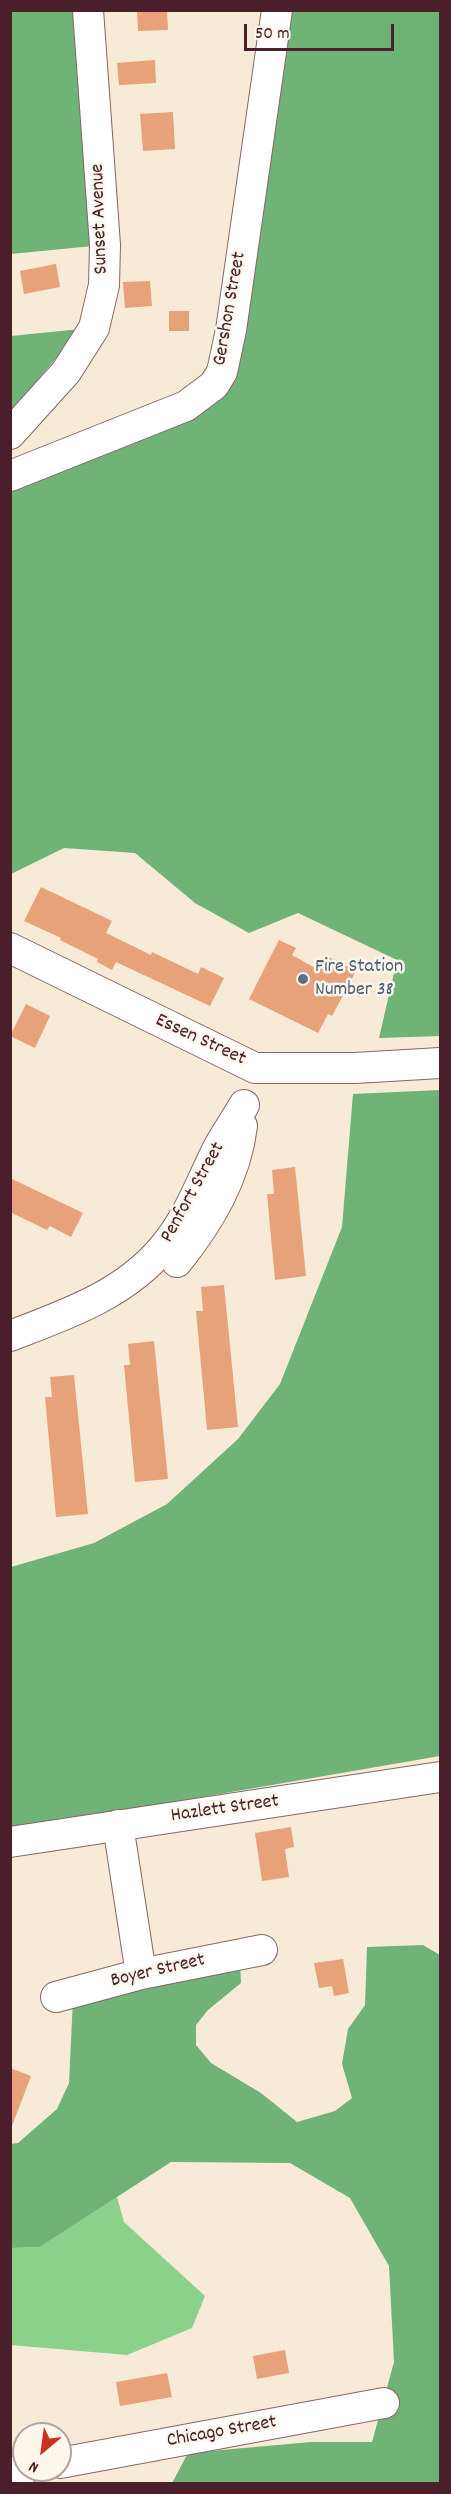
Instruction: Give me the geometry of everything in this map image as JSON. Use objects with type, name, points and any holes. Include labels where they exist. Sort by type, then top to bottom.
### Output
[{"type":"street","name":"Sunset Avenue","points":[[10,434],[66,372],[94,328],[104,285],[105,245],[88,10]]},
{"type":"street","name":"Gershon Street","points":[[10,476],[186,406],[213,385],[222,372],[277,10]]},
{"type":"street","name":"Essen Street","points":[[10,948],[255,1068],[356,1068],[441,1063]]},
{"type":"street","name":"Penfort Street","points":[[10,1336],[75,1312],[109,1293],[136,1274],[163,1249],[183,1220],[218,1149],[244,1105],[255,1068]]},
{"type":"street","name":"Hazlett Street","points":[[10,1842],[441,1777]]},
{"type":"street","points":[[118,1825],[141,1974]]},
{"type":"street","name":"Boyer Street","points":[[56,1997],[141,1974],[262,1950]]},
{"type":"street","name":"Chicago Street","points":[[72,2461],[384,2403]]},
{"type":"green space","points":[[11,11],[76,11],[93,246],[11,254]]},
{"type":"green space","points":[[291,11],[440,11],[440,1036],[379,1038],[397,960],[298,913],[249,933],[195,903],[135,853],[64,848],[11,874],[11,488],[135,443],[200,412]]},
{"type":"green space","points":[[81,329],[11,411],[11,336]]},
{"type":"green space","points":[[440,1090],[440,1756],[11,1830],[11,1567],[94,1543],[167,1504],[238,1439],[280,1384],[342,1227],[353,1094]]},
{"type":"green space","points":[[423,1945],[440,1955],[440,2483],[172,2483],[188,2453],[311,2442],[372,2442],[394,2362],[389,2266],[350,2198],[290,2163],[171,2162],[40,2247],[11,2248],[10,2144],[18,2143],[57,2109],[69,2083],[73,1999],[240,1963],[241,1983],[208,2010],[196,2025],[196,2045],[211,2063],[261,2093],[297,2122],[335,2111],[352,2098],[342,2064],[348,2029],[365,2005],[367,1947]]},
{"type":"green space","points":[[117,2197],[124,2222],[205,2296],[192,2328],[127,2355],[11,2345],[10,2248],[40,2247]]},
{"type":"building","points":[[137,10],[167,10],[168,30],[138,31]]},
{"type":"building","points":[[155,60],[156,83],[119,85],[117,63]]},
{"type":"building","points":[[173,112],[175,149],[143,151],[140,114]]},
{"type":"building","points":[[56,264],[60,287],[24,294],[20,271]]},
{"type":"building","points":[[150,281],[152,306],[125,308],[123,282]]},
{"type":"building","points":[[169,311],[189,311],[189,331],[169,331]]},
{"type":"building","points":[[41,887],[112,921],[106,933],[198,974],[201,967],[224,978],[210,1006],[116,962],[112,970],[97,962],[98,959],[60,940],[61,938],[24,921]]},
{"type":"building","points":[[279,940],[296,948],[292,955],[317,969],[325,955],[356,971],[332,1016],[328,1014],[318,1033],[249,999]]},
{"type":"building","points":[[26,1004],[50,1016],[35,1048],[10,1036]]},
{"type":"building","points":[[295,1167],[306,1276],[275,1280],[267,1194],[274,1194],[272,1170]]},
{"type":"building","points":[[10,1178],[83,1213],[71,1237],[50,1226],[47,1230],[10,1212]]},
{"type":"building","points":[[224,1285],[238,1427],[207,1430],[196,1311],[203,1311],[201,1287]]},
{"type":"building","points":[[154,1341],[168,1479],[135,1482],[124,1365],[130,1365],[128,1344]]},
{"type":"building","points":[[74,1375],[88,1514],[56,1517],[45,1397],[52,1397],[50,1377]]},
{"type":"building","points":[[291,1827],[294,1847],[285,1849],[289,1877],[262,1881],[255,1833]]},
{"type":"building","points":[[343,1959],[349,1993],[334,1996],[332,1986],[319,1988],[314,1963]]},
{"type":"building","points":[[10,2068],[31,2076],[12,2126],[10,2126]]},
{"type":"building","points":[[285,2350],[289,2373],[257,2379],[253,2356]]},
{"type":"building","points":[[167,2373],[172,2397],[120,2406],[116,2382]]},
{"type":"place","name":"Fire Station Number 38","points":[[303,979]]}]
